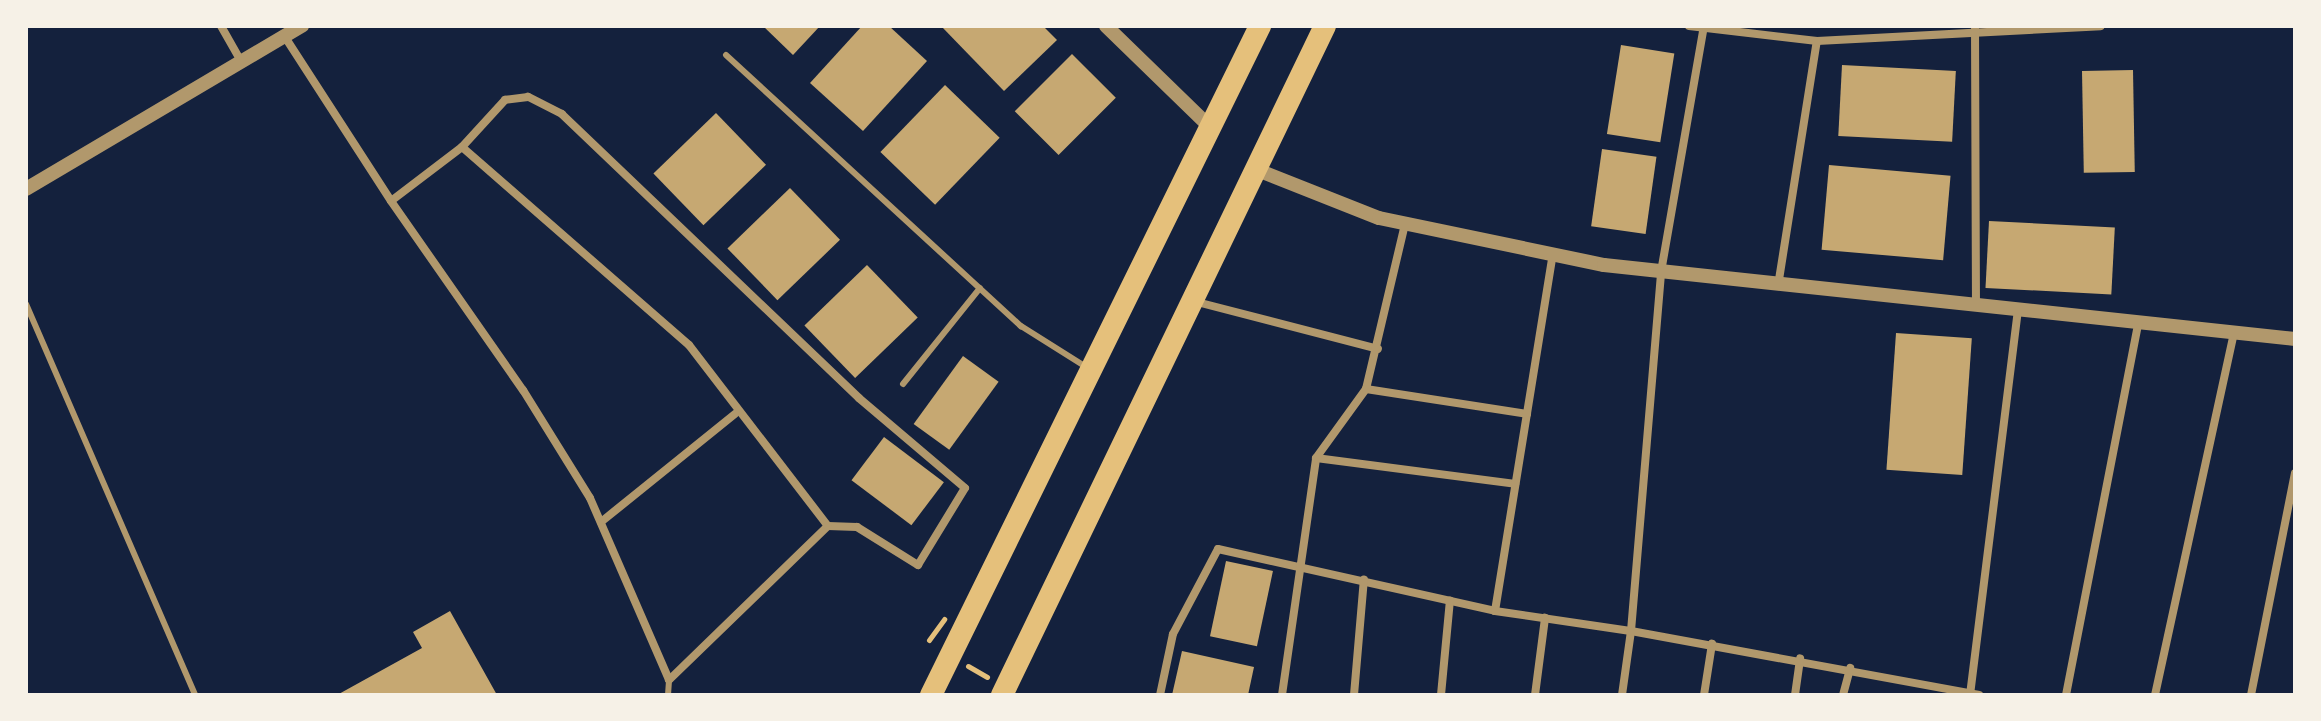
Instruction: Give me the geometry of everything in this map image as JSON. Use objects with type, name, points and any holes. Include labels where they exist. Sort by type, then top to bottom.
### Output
[{"type":"highway","points":[[931,695],[1260,26]]},
{"type":"highway","points":[[1002,695],[1190,300],[1325,26]]},
{"type":"street","points":[[221,26],[242,63]]},
{"type":"street","points":[[26,189],[302,26]]},
{"type":"street","points":[[1106,26],[1210,127]]},
{"type":"street","points":[[1689,26],[1817,41],[1976,27],[2101,26]]},
{"type":"street","points":[[1976,27],[1976,303]]},
{"type":"street","points":[[1622,695],[1631,631],[1661,272],[1705,28]]},
{"type":"street","points":[[285,37],[391,201],[523,390],[601,522],[669,680],[828,526],[857,527],[918,565],[965,488],[859,398],[562,114],[528,97],[505,100],[462,147],[391,201]]},
{"type":"street","points":[[1778,286],[1817,41]]},
{"type":"street","points":[[462,147],[689,345],[735,414],[828,526]]},
{"type":"street","points":[[1255,169],[1405,224],[1661,272],[1778,286],[2018,307],[2138,324],[2295,339]]},
{"type":"street","points":[[1282,695],[1316,458],[1366,389],[1378,349],[1405,224]]},
{"type":"street","points":[[1495,611],[1553,254]]},
{"type":"street","points":[[1190,300],[1378,349]]},
{"type":"street","points":[[1160,695],[1173,634],[1218,549],[1301,562],[1495,611],[1800,658],[1973,695],[2018,307]]},
{"type":"street","points":[[2066,695],[2138,324]]},
{"type":"street","points":[[2155,695],[2234,334]]},
{"type":"street","points":[[1366,389],[1527,414]]},
{"type":"street","points":[[601,522],[735,414]]},
{"type":"street","points":[[1316,458],[1515,484]]},
{"type":"street","points":[[2251,695],[2295,473]]},
{"type":"street","points":[[1354,695],[1364,579]]},
{"type":"street","points":[[1441,695],[1450,600]]},
{"type":"street","points":[[1535,695],[1545,618]]},
{"type":"street","points":[[1704,695],[1712,644]]},
{"type":"street","points":[[1795,695],[1800,658]]},
{"type":"street","points":[[1843,695],[1850,668]]},
{"type":"lane","points":[[726,55],[1021,326],[1092,372]]},
{"type":"lane","points":[[903,384],[980,288]]},
{"type":"lane","points":[[26,304],[195,695]]},
{"type":"lane","points":[[668,695],[669,680]]},
{"type":"path","points":[[927,644],[940,617]]},
{"type":"building","points":[[763,26],[820,26],[793,55]]},
{"type":"building","points":[[862,26],[889,26],[927,61],[863,131],[810,83]]},
{"type":"building","points":[[941,26],[1043,26],[1057,40],[1004,91]]},
{"type":"building","points":[[1621,45],[1674,53],[1660,142],[1607,134]]},
{"type":"building","points":[[1072,54],[1116,98],[1059,155],[1015,111]]},
{"type":"building","points":[[1842,65],[1956,71],[1952,142],[1838,136]]},
{"type":"building","points":[[2133,70],[2135,172],[2084,173],[2082,71]]},
{"type":"building","points":[[945,85],[1000,138],[935,205],[880,152]]},
{"type":"building","points":[[716,113],[766,165],[703,225],[653,173]]},
{"type":"building","points":[[1602,149],[1656,157],[1646,234],[1591,226]]},
{"type":"building","points":[[1829,165],[1951,176],[1943,260],[1822,250]]},
{"type":"building","points":[[790,188],[840,240],[777,300],[727,248]]},
{"type":"building","points":[[1989,221],[2115,228],[2111,295],[1985,288]]},
{"type":"building","points":[[867,265],[918,318],[855,378],[804,325]]},
{"type":"building","points":[[1896,333],[1972,338],[1962,475],[1886,470]]},
{"type":"building","points":[[963,356],[999,382],[949,450],[914,424]]},
{"type":"building","points":[[884,437],[944,482],[911,525],[852,480]]},
{"type":"building","points":[[1226,561],[1273,571],[1257,646],[1210,636]]},
{"type":"building","points":[[450,611],[497,695],[337,695],[422,648],[413,632]]},
{"type":"building","points":[[1182,651],[1254,667],[1248,695],[1172,695]]}]
